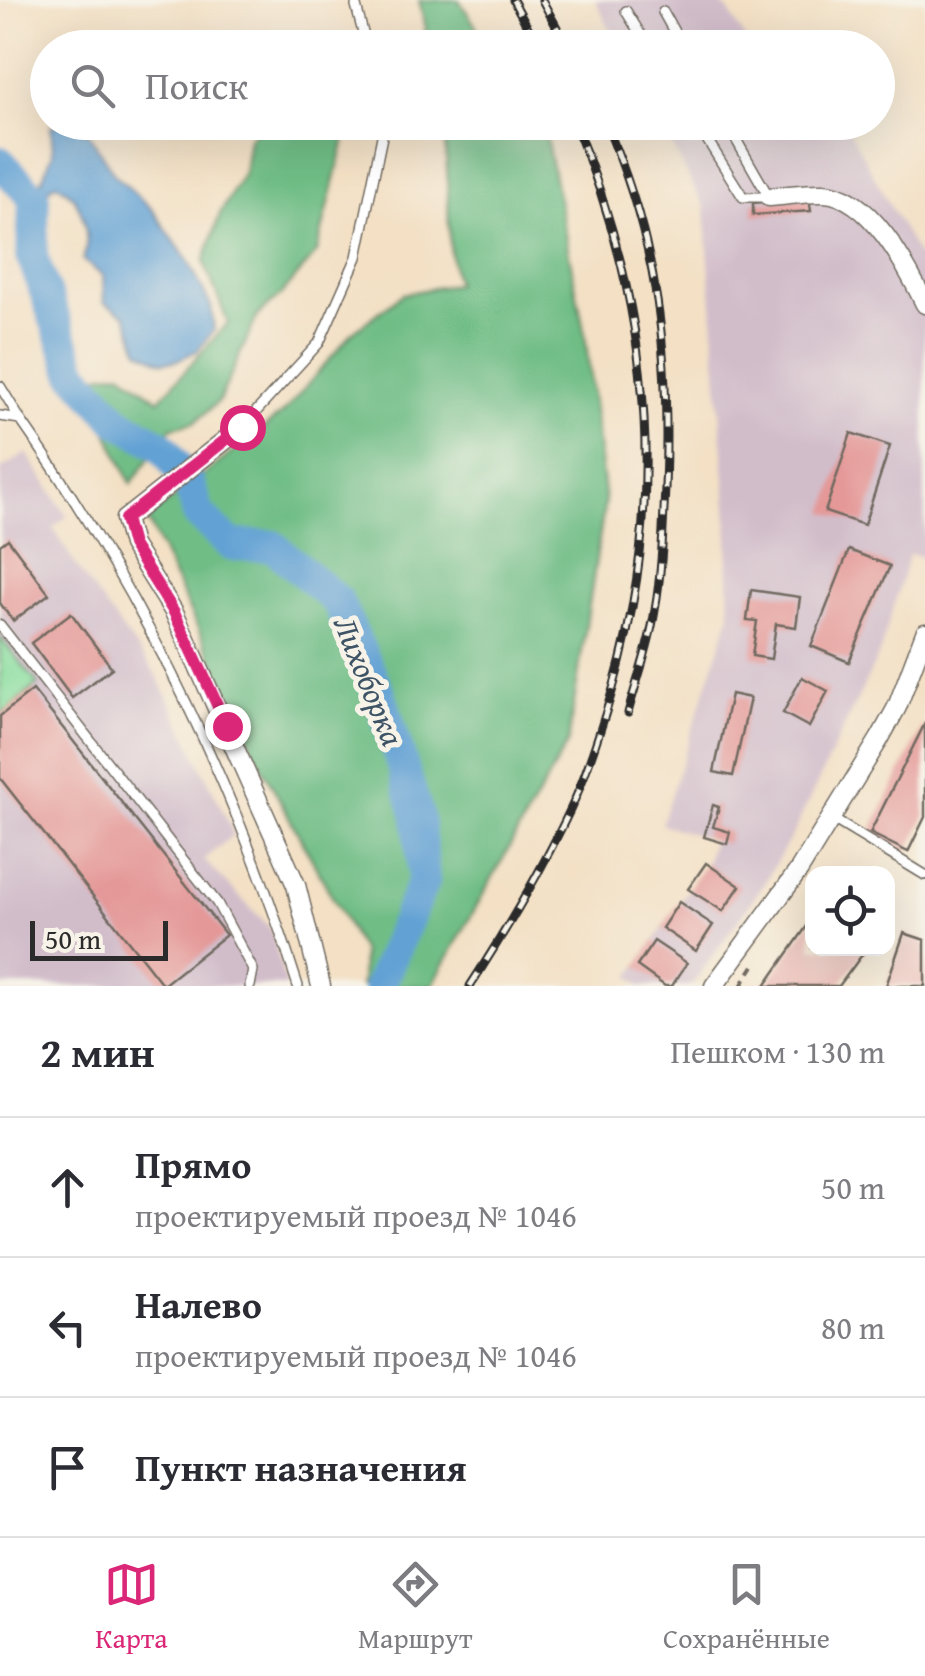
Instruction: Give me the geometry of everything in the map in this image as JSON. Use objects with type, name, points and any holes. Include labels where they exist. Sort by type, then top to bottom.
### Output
[{"type":"street","points":[[769,197],[827,192],[851,201],[875,223],[925,304]]},
{"type":"street","points":[[242,427],[125,519],[132,545],[174,612],[296,885],[321,986]]},
{"type":"street","points":[[714,986],[799,870],[831,818],[896,707],[925,633]]},
{"type":"lane","points":[[356,6],[362,30]]},
{"type":"lane","points":[[626,11],[638,30]]},
{"type":"lane","points":[[663,12],[673,30]]},
{"type":"lane","points":[[242,427],[319,343],[356,257],[381,140]]},
{"type":"lane","points":[[707,140],[743,198],[769,197],[736,140]]},
{"type":"lane","points":[[0,386],[100,539],[182,690],[265,882],[298,986]]},
{"type":"lane","points":[[0,416],[20,419]]},
{"type":"lane","points":[[0,625],[217,903],[253,970],[250,986]]},
{"type":"lane","points":[[831,818],[925,876]]},
{"type":"shaded area","points":[[595,0],[715,0],[728,10],[740,30],[611,30]]},
{"type":"shaded area","points":[[669,140],[854,140],[917,255],[925,254],[925,558],[909,554],[880,652],[794,832],[763,885],[691,986],[641,986],[630,977],[706,863],[713,840],[661,824],[730,616],[727,508],[705,208]]},
{"type":"shaded area","points":[[27,453],[67,516],[53,528],[82,575],[158,677],[234,834],[204,860],[271,929],[286,986],[0,986],[0,470]]},
{"type":"green space","points":[[419,0],[459,0],[478,30],[425,30]]},
{"type":"green space","points":[[249,140],[345,140],[317,252],[282,294],[258,315],[219,401],[195,422],[172,427],[131,484],[82,377],[121,372],[159,400],[228,323],[204,262],[220,214],[244,172]]},
{"type":"green space","points":[[444,140],[547,140],[585,335],[605,501],[568,742],[432,986],[361,986],[362,952],[263,769],[147,519],[284,412],[353,332],[403,294],[456,284]]},
{"type":"green space","points":[[0,637],[38,684],[4,713],[0,708]]},
{"type":"water","points":[[52,140],[93,140],[114,174],[152,209],[188,261],[211,306],[214,330],[198,350],[176,361],[163,362],[140,351],[126,315],[104,302],[103,276],[83,260],[85,228],[72,196],[55,183],[43,195],[39,187],[53,153]]},
{"type":"building","points":[[809,198],[811,211],[753,215],[753,203]]},
{"type":"building","points":[[851,433],[890,446],[864,525],[825,512]]},
{"type":"building","points":[[8,539],[49,594],[13,621],[0,603],[0,545]]},
{"type":"building","points":[[849,550],[890,566],[849,662],[811,646]]},
{"type":"building","points":[[751,590],[800,597],[796,627],[776,624],[771,659],[752,656],[757,621],[747,620]]},
{"type":"building","points":[[71,613],[112,668],[72,698],[31,643]]},
{"type":"building","points":[[802,677],[828,691],[809,727],[783,713]]},
{"type":"building","points":[[33,690],[226,935],[163,985],[0,778],[0,716]]},
{"type":"building","points":[[731,694],[750,698],[733,776],[714,772]]},
{"type":"building","points":[[925,723],[925,817],[908,852],[870,833]]},
{"type":"building","points":[[713,805],[719,807],[713,827],[730,832],[727,844],[704,837]]},
{"type":"building","points":[[706,863],[740,886],[723,911],[688,889]]},
{"type":"building","points":[[679,902],[713,925],[696,951],[662,928]]},
{"type":"building","points":[[805,929],[805,956],[861,956],[839,986],[765,986]]},
{"type":"building","points":[[904,933],[925,940],[925,986],[886,986]]},
{"type":"building","points":[[654,941],[687,963],[672,986],[665,986],[637,966]]},
{"type":"waterway","name":"Лихоборка","points":[[0,162],[34,198],[32,256],[74,372],[117,420],[162,446],[189,483],[198,514],[231,545],[273,546],[337,601],[380,694],[418,816],[424,879],[379,986]]},
{"type":"railway","points":[[513,0],[529,30]]},
{"type":"railway","points":[[542,0],[558,30]]},
{"type":"railway","points":[[470,986],[536,877],[581,785],[625,640],[639,565],[645,490],[644,416],[636,342],[622,268],[581,140]]},
{"type":"railway","points":[[612,140],[638,212],[649,257],[665,392],[665,488],[659,580],[650,636],[628,713]]},
{"type":"route","points":[[227,726],[174,612],[132,545],[125,519],[242,427]]}]
